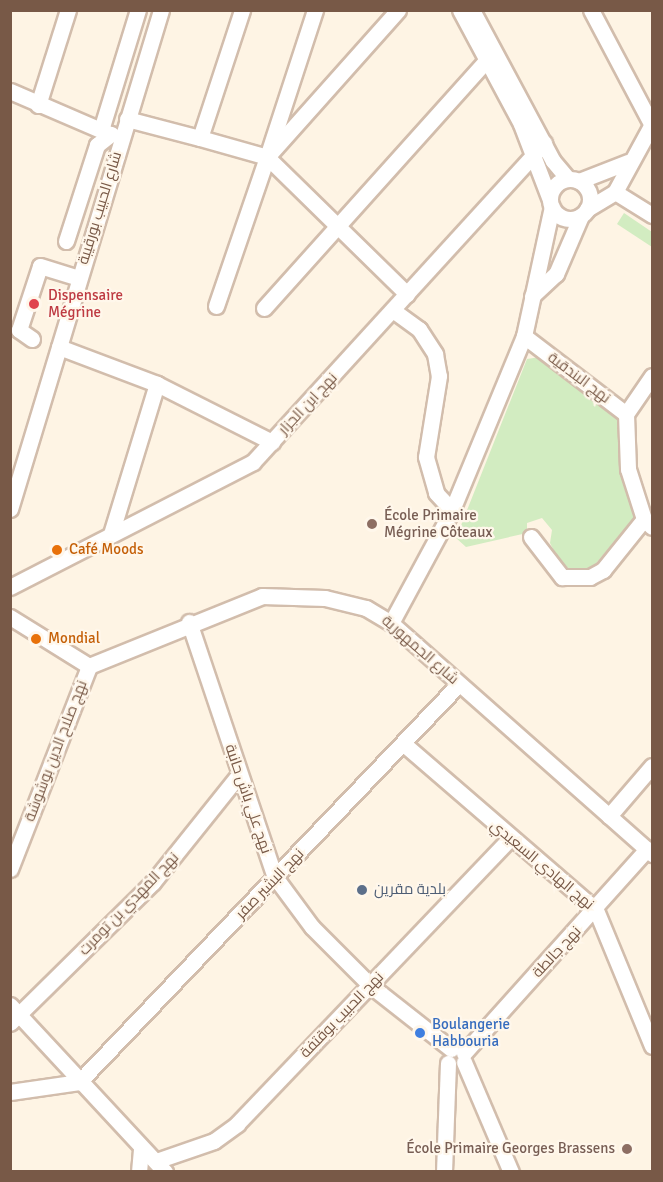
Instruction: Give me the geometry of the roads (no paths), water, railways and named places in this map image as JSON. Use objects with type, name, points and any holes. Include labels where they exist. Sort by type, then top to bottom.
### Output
[{"type":"street","points":[[38,105],[68,10]]},
{"type":"street","points":[[66,241],[97,145],[111,134],[138,10]]},
{"type":"street","name":"شارع الحبيب بورقيبة","points":[[10,509],[79,279],[111,134],[127,119],[161,10]]},
{"type":"street","points":[[200,138],[242,10]]},
{"type":"street","points":[[216,306],[315,10]]},
{"type":"street","points":[[267,157],[398,10]]},
{"type":"street","points":[[460,10],[486,61],[538,147],[590,195],[556,274],[532,296]]},
{"type":"street","points":[[472,10],[538,147],[551,203],[564,218],[584,213],[615,192],[628,162],[652,124],[591,10]]},
{"type":"street","points":[[264,308],[486,61]]},
{"type":"street","points":[[10,91],[38,105],[111,134]]},
{"type":"street","points":[[127,119],[267,157],[335,227],[407,294]]},
{"type":"street","name":"نهج ابن الجزار","points":[[10,587],[252,462],[394,311],[538,147]]},
{"type":"street","points":[[391,623],[452,510],[524,336],[553,189],[628,162]]},
{"type":"street","points":[[615,192],[652,215]]},
{"type":"street","points":[[32,339],[19,330],[40,266],[79,279]]},
{"type":"street","points":[[394,311],[419,329],[435,354],[439,376],[427,465],[436,493],[452,510]]},
{"type":"street","name":"نهج البندقية","points":[[524,336],[626,414],[652,376]]},
{"type":"street","points":[[59,346],[158,384],[272,442]]},
{"type":"street","points":[[111,534],[158,384]]},
{"type":"street","points":[[531,537],[562,577],[590,577],[603,570],[648,523],[628,469],[626,414]]},
{"type":"street","name":"شارع الجمهورية","points":[[88,666],[245,600],[283,594],[366,608],[391,623],[650,852]]},
{"type":"street","points":[[10,617],[88,666]]},
{"type":"street","name":"نهج علي باش حانبة","points":[[189,622],[238,776],[275,877],[312,927],[371,986],[457,1057]]},
{"type":"street","name":"نهج صلاح الدين بوشوشة","points":[[10,869],[88,666]]},
{"type":"street","name":"نهج البشير صفر","points":[[79,1082],[405,745],[459,684]]},
{"type":"street","name":"نهج الهادي السعيدي","points":[[405,745],[509,839],[596,910],[652,1046]]},
{"type":"street","points":[[609,816],[652,766]]},
{"type":"street","name":"نهج المهدي بن تومرت","points":[[13,1015],[153,882],[238,776]]},
{"type":"street","name":"نهج الحبيب بوقتفة","points":[[160,1166],[225,1133],[371,986],[509,839]]},
{"type":"street","name":"نهج جالطة","points":[[457,1057],[650,852]]},
{"type":"street","points":[[13,1015],[160,1166]]},
{"type":"street","points":[[444,1172],[457,1057]]},
{"type":"street","points":[[457,1057],[511,1172]]},
{"type":"street","points":[[10,1092],[79,1082]]},
{"type":"street","points":[[140,1172],[141,1149]]},
{"type":"place","name":"Dispensaire Mégrine","points":[[34,304]]},
{"type":"place","name":"École Primaire Mégrine Côteaux","points":[[372,524]]},
{"type":"place","name":"Café Moods","points":[[57,550]]},
{"type":"place","name":"Mondial","points":[[36,639]]},
{"type":"place","name":"بلدية مقرين","points":[[362,890]]},
{"type":"place","name":"Boulangerie Habbouria","points":[[420,1033]]},
{"type":"place","name":"École Primaire Georges Brassens","points":[[627,1149]]}]
